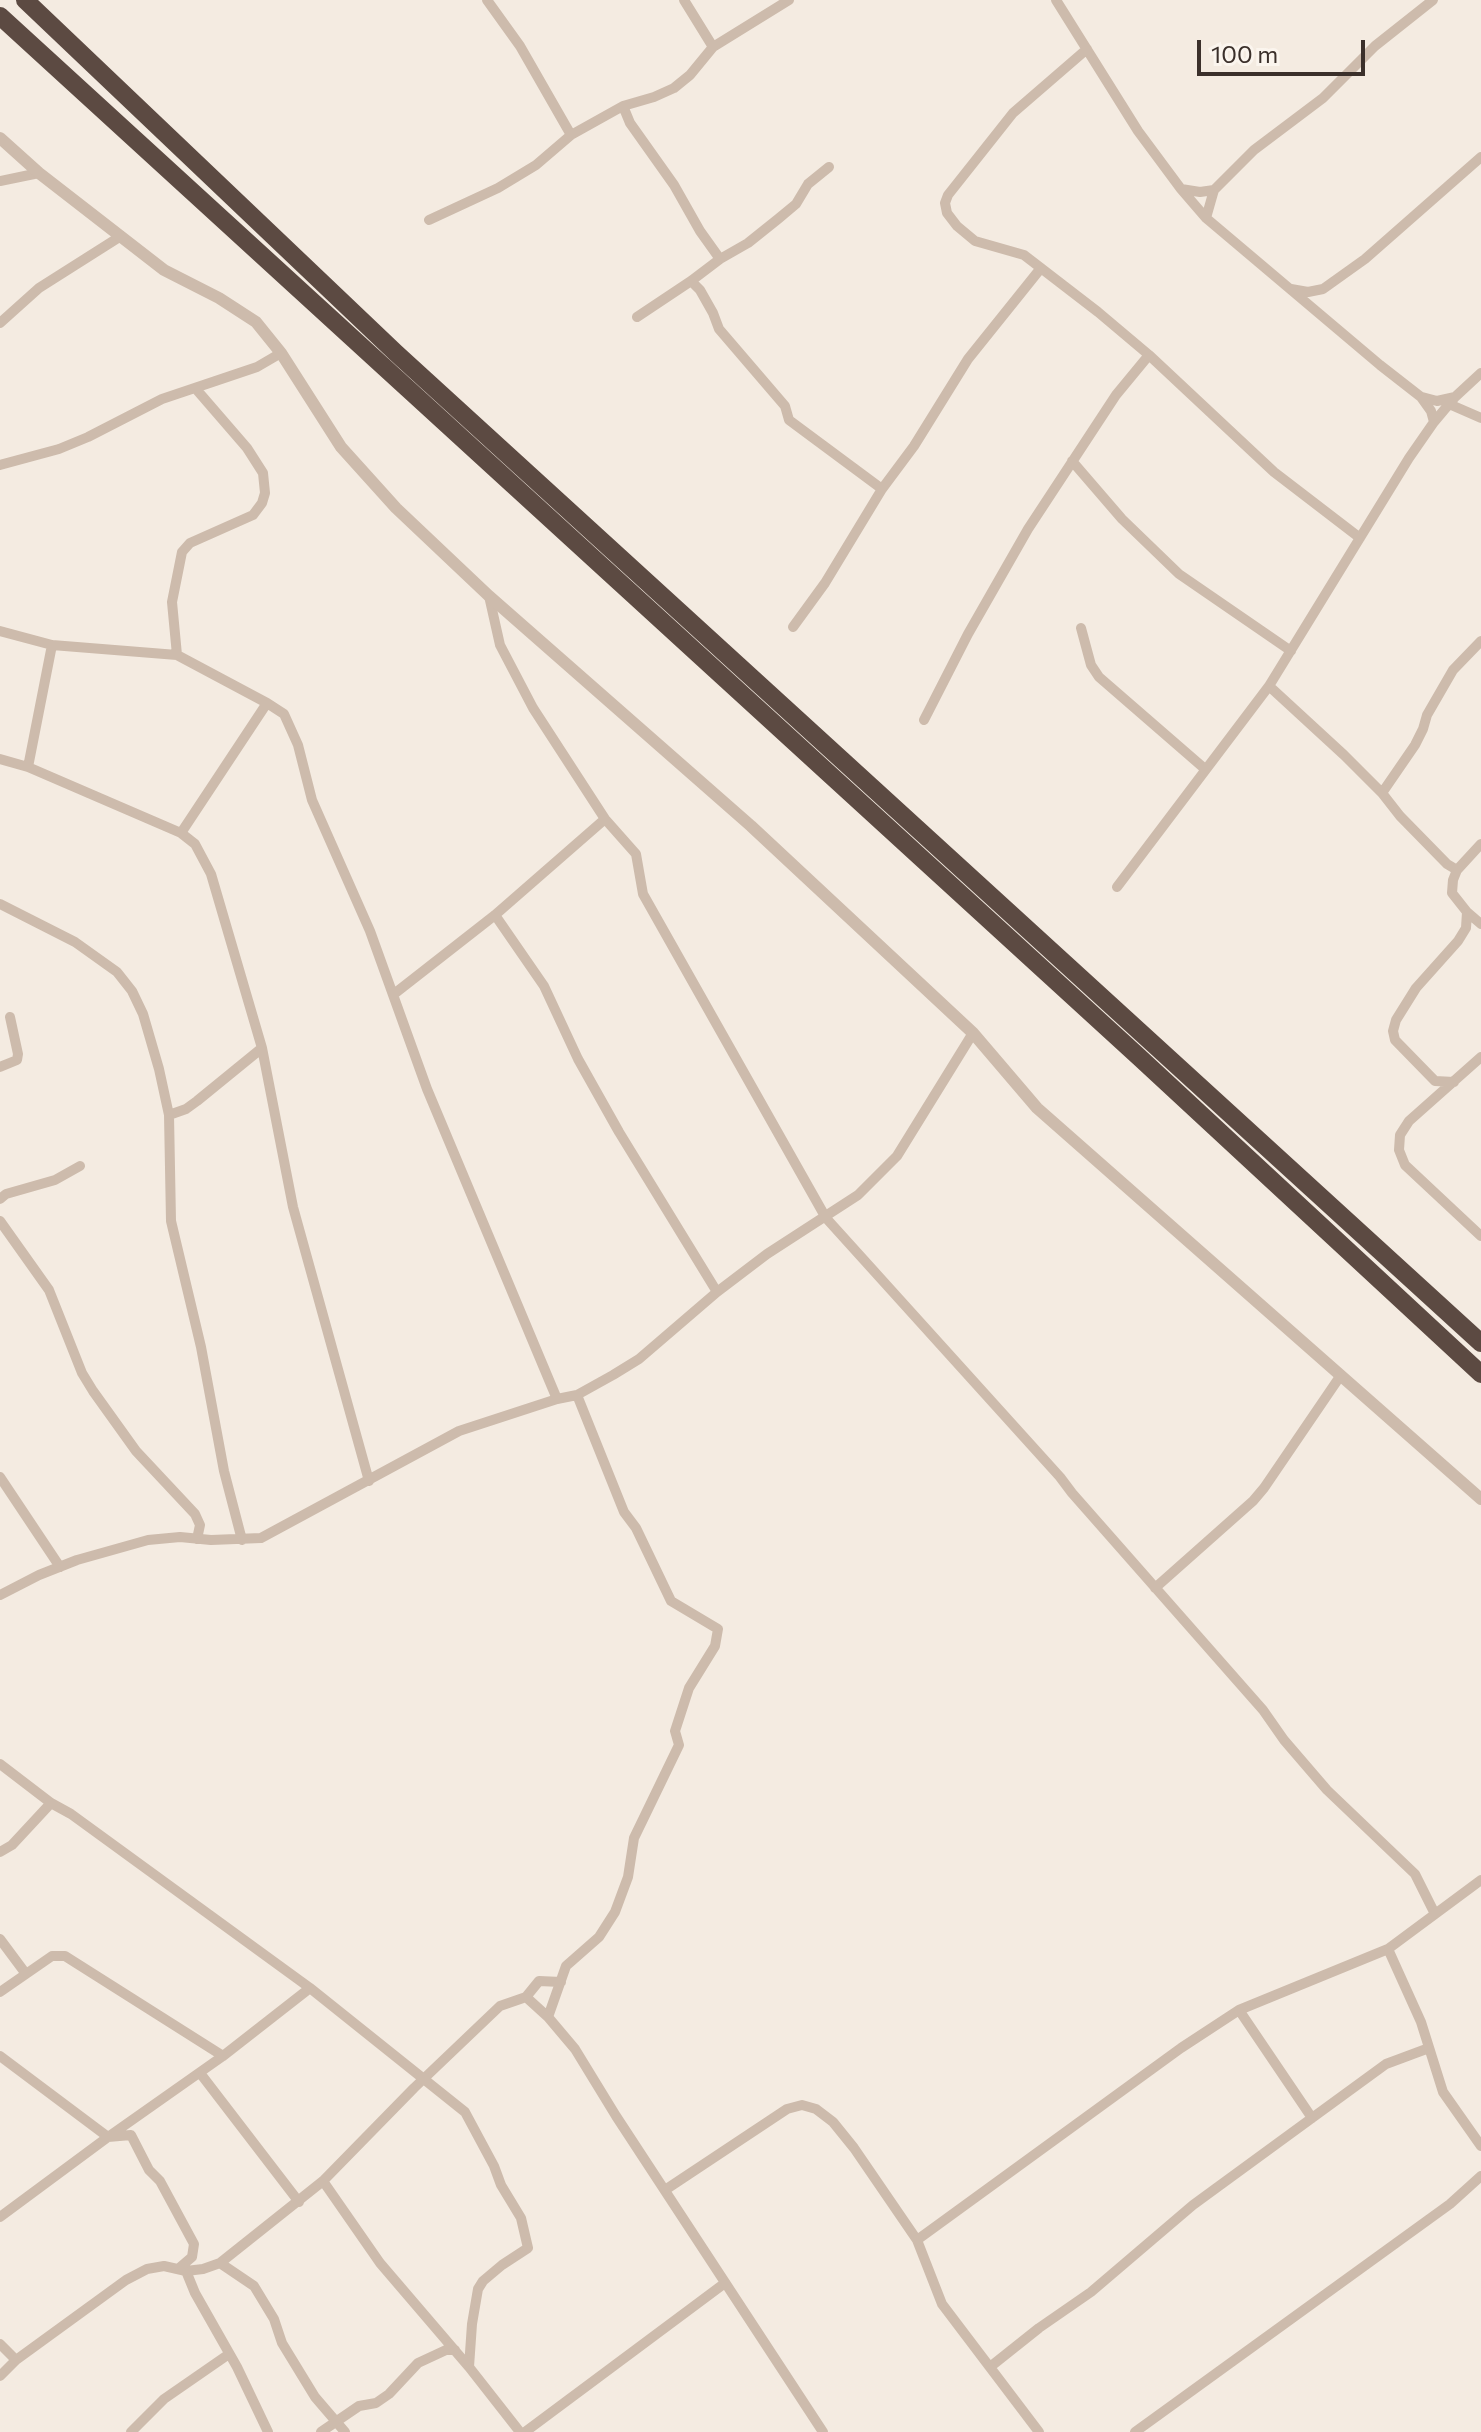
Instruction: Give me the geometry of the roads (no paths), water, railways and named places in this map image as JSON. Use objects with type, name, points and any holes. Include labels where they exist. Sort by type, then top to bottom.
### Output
[{"type":"highway","points":[[25,0],[396,353],[1481,1343]]},
{"type":"highway","points":[[0,16],[1139,1057],[1481,1374]]},
{"type":"street","points":[[487,0],[520,46],[571,135]]},
{"type":"street","points":[[684,0],[713,47]]},
{"type":"street","points":[[429,220],[498,188],[536,165],[571,135],[623,106],[674,88],[690,75],[713,47],[789,0]]},
{"type":"street","points":[[1056,0],[1138,131],[1206,218],[1421,397],[1431,411],[1434,422]]},
{"type":"street","points":[[1206,218],[1214,190],[1254,150],[1323,98],[1375,46],[1433,0]]},
{"type":"street","points":[[1087,49],[1013,113],[948,195],[945,203],[947,213],[975,241],[1024,255],[1098,312],[1149,355],[1274,472],[1360,538]]},
{"type":"street","points":[[623,106],[630,123],[674,185],[720,259]]},
{"type":"street","points":[[0,138],[39,173],[164,270],[219,298],[256,322],[281,353],[341,447],[396,508],[489,596],[751,826],[973,1033],[1037,1108],[1481,1499]]},
{"type":"street","points":[[1289,289],[1308,292],[1323,289],[1365,259],[1481,157]]},
{"type":"street","points":[[637,317],[748,243],[796,204],[808,184],[829,167]]},
{"type":"street","points":[[0,181],[39,173]]},
{"type":"street","points":[[1181,189],[1200,192],[1214,190]]},
{"type":"street","points":[[0,323],[39,288],[121,236]]},
{"type":"street","points":[[793,627],[825,583],[882,489],[914,446],[968,359],[1041,268]]},
{"type":"street","points":[[691,281],[700,290],[719,329],[785,406],[789,420],[882,489]]},
{"type":"street","points":[[1315,311],[1323,289]]},
{"type":"street","points":[[0,465],[59,449],[162,399],[257,367],[281,353]]},
{"type":"street","points":[[924,720],[968,634],[1028,529],[1116,395],[1149,355]]},
{"type":"street","points":[[1117,887],[1269,686],[1434,422],[1481,373]]},
{"type":"street","points":[[177,655],[172,602],[182,552],[190,543],[253,515],[265,493],[263,473],[247,448],[196,389]]},
{"type":"street","points":[[1421,397],[1437,401],[1452,400],[1475,418],[1481,418]]},
{"type":"street","points":[[1072,461],[1122,519],[1179,574],[1291,651]]},
{"type":"street","points":[[489,596],[500,645],[533,708],[605,819],[636,854],[643,894],[826,1218],[1060,1477],[1263,1710],[1327,1790],[1415,1874],[1435,1914]]},
{"type":"street","points":[[1081,628],[1091,665],[1099,677],[1205,769]]},
{"type":"street","points":[[0,631],[52,645],[177,655],[284,714],[291,727],[312,800],[370,931],[427,1089],[557,1399]]},
{"type":"street","points":[[1382,793],[1415,745],[1427,715],[1453,670],[1481,641]]},
{"type":"street","points":[[28,767],[52,645]]},
{"type":"street","points":[[1269,686],[1382,793],[1447,864],[1457,870]]},
{"type":"street","points":[[181,833],[267,703]]},
{"type":"street","points":[[0,759],[28,767],[181,833],[195,844],[211,874],[262,1048],[293,1207],[369,1481]]},
{"type":"street","points":[[394,994],[495,915],[605,819]]},
{"type":"street","points":[[1481,844],[1457,870],[1452,893],[1481,924]]},
{"type":"street","points":[[0,904],[75,942],[117,972],[132,991],[143,1014],[169,1115],[171,1221],[201,1347],[224,1471],[242,1540]]},
{"type":"street","points":[[1454,1082],[1435,1081],[1395,1040],[1393,1031],[1396,1020],[1416,988],[1458,941],[1466,928],[1467,912]]},
{"type":"street","points":[[495,915],[544,986],[578,1059],[619,1132],[717,1292]]},
{"type":"street","points":[[0,1067],[17,1060],[10,1017]]},
{"type":"street","points":[[0,1595],[60,1567],[148,1540],[180,1537],[261,1538],[459,1431],[577,1395],[639,1359],[767,1254],[858,1195],[897,1156],[973,1033]]},
{"type":"street","points":[[169,1115],[186,1109],[262,1048]]},
{"type":"street","points":[[1481,1057],[1409,1121],[1400,1135],[1399,1150],[1405,1165],[1481,1236]]},
{"type":"street","points":[[0,1199],[6,1194],[55,1180],[80,1166]]},
{"type":"street","points":[[0,1221],[49,1290],[82,1373],[93,1391],[136,1451],[195,1514],[200,1525],[197,1539]]},
{"type":"street","points":[[1155,1588],[1259,1495],[1341,1375]]},
{"type":"street","points":[[548,2017],[566,1966],[599,1937],[615,1912],[628,1877],[634,1838],[679,1745],[675,1731],[689,1688],[715,1646],[718,1629],[671,1601],[636,1528],[624,1512],[577,1395]]},
{"type":"street","points":[[0,1477],[60,1567]]},
{"type":"street","points":[[0,1764],[310,1988],[465,2112],[521,2218],[528,2248],[502,2265],[478,2289],[469,2367]]},
{"type":"street","points":[[0,1852],[12,1845],[51,1803]]},
{"type":"street","points":[[917,2240],[1181,2048],[1239,2010],[1388,1949],[1481,1880]]},
{"type":"street","points":[[0,1939],[26,1974]]},
{"type":"street","points":[[1388,1949],[1421,2022],[1443,2092],[1481,2146]]},
{"type":"street","points":[[0,1992],[52,1956],[65,1956],[223,2056]]},
{"type":"street","points":[[0,2376],[16,2360],[126,2280],[147,2269],[164,2266],[182,2270],[203,2269],[220,2263],[323,2181],[500,2006],[526,1997],[539,1981],[561,1982]]},
{"type":"street","points":[[0,2217],[200,2073],[310,1988]]},
{"type":"street","points":[[526,1997],[575,2049],[823,2432]]},
{"type":"street","points":[[1239,2010],[1312,2118]]},
{"type":"street","points":[[990,2367],[1091,2292],[1193,2205],[1386,2064],[1429,2048]]},
{"type":"street","points":[[0,2057],[108,2137],[131,2135],[194,2244],[192,2257],[182,2270]]},
{"type":"street","points":[[200,2073],[299,2202]]},
{"type":"street","points":[[665,2190],[787,2109],[802,2105],[816,2109],[833,2122],[854,2148],[917,2240],[942,2304],[1039,2432]]},
{"type":"street","points":[[1135,2432],[1450,2204],[1481,2176]]},
{"type":"street","points":[[323,2181],[380,2263],[523,2432],[725,2283]]},
{"type":"street","points":[[220,2263],[254,2286],[274,2319],[282,2343],[315,2397],[345,2432]]},
{"type":"street","points":[[182,2270],[268,2432]]},
{"type":"street","points":[[0,2344],[16,2360]]},
{"type":"street","points":[[321,2432],[359,2406],[376,2403],[389,2394],[418,2363],[446,2350],[455,2350]]},
{"type":"street","points":[[131,2432],[164,2399],[229,2354]]}]
